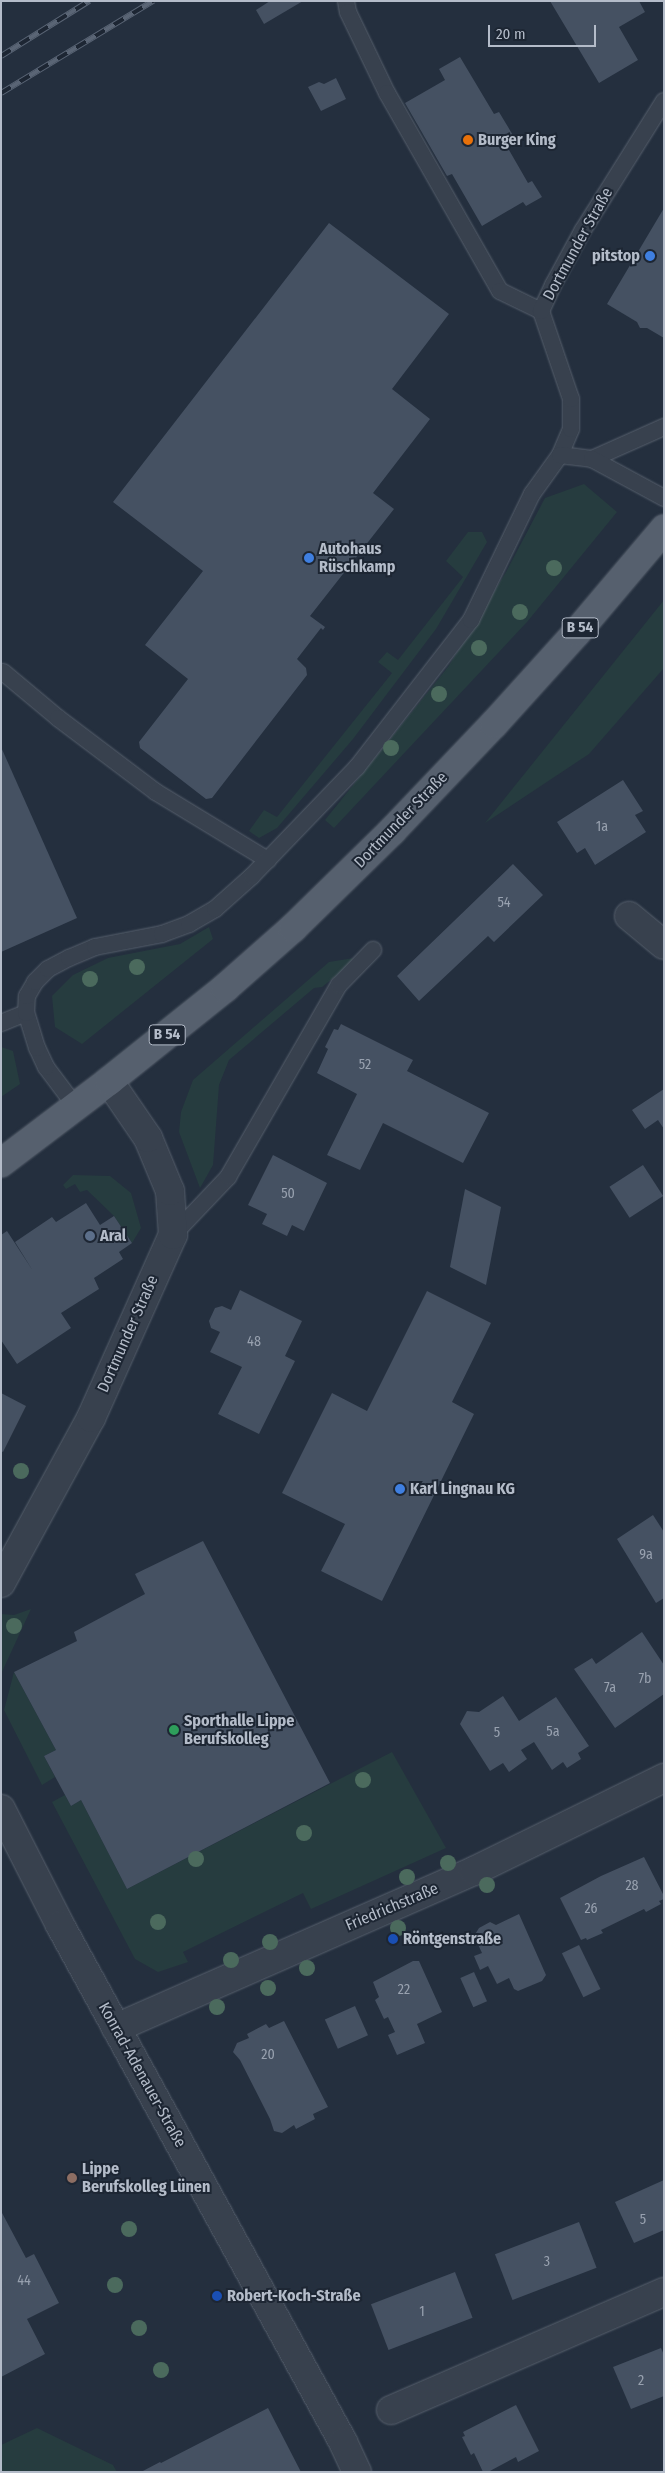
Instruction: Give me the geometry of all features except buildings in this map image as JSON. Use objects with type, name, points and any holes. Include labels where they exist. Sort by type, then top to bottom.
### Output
[{"type":"main road","name":"Dortmunder Straße","points":[[1,1163],[76,1107],[225,988],[293,928],[392,831],[506,710],[664,529]]},
{"type":"street","points":[[629,916],[664,945]]},
{"type":"street","name":"Dortmunder Straße","points":[[1,1583],[91,1418],[173,1235],[170,1191],[148,1138],[109,1081]]},
{"type":"street","name":"Friedrichstraße","points":[[116,2028],[474,1871],[664,1778]]},
{"type":"street","name":"Konrad-Adenauer-Straße","points":[[1,1809],[60,1925],[343,2442],[356,2472]]},
{"type":"street","points":[[391,2410],[664,2292]]},
{"type":"lane","points":[[346,1],[348,12],[387,93],[500,291],[542,311]]},
{"type":"lane","name":"Dortmunder Straße","points":[[26,1013],[27,996],[35,982],[48,970],[69,958],[95,948],[162,934],[189,924],[215,909],[268,860],[357,767],[471,620],[532,494],[560,455],[571,429],[571,399],[542,311],[553,285],[583,230],[664,101]]},
{"type":"lane","points":[[592,459],[664,427]]},
{"type":"lane","points":[[560,455],[592,459],[664,498]]},
{"type":"lane","points":[[2,672],[58,718],[156,792],[268,860]]},
{"type":"lane","points":[[173,1235],[228,1177],[339,985],[373,950]]},
{"type":"lane","points":[[1,1022],[26,1013],[46,1067],[76,1107]]},
{"type":"green space","points":[[584,484],[617,512],[527,622],[334,828],[325,820],[448,667],[506,572],[545,498]]},
{"type":"green space","points":[[468,532],[482,532],[487,542],[436,629],[353,739],[277,828],[259,838],[249,831],[264,810],[277,817],[392,673],[378,662],[387,652],[398,660],[463,577],[446,561]]},
{"type":"green space","points":[[664,600],[664,668],[589,754],[485,823]]},
{"type":"green space","points":[[209,927],[213,939],[82,1044],[55,1027],[52,996],[73,975],[108,958],[180,944]]},
{"type":"green space","points":[[360,957],[322,987],[314,988],[229,1060],[219,1085],[213,1165],[200,1188],[179,1132],[181,1112],[193,1080],[329,962]]},
{"type":"green space","points":[[1,1047],[13,1051],[20,1084],[1,1097]]},
{"type":"green space","points":[[73,1175],[110,1176],[131,1193],[141,1228],[132,1243],[114,1216],[87,1190],[80,1192],[75,1184],[66,1189],[63,1185]]},
{"type":"green space","points":[[31,1609],[1,1674],[1,1614],[14,1615]]},
{"type":"green space","points":[[14,1672],[56,1750],[44,1756],[55,1777],[42,1785],[4,1710]]},
{"type":"green space","points":[[392,1752],[446,1848],[311,1909],[303,1893],[183,1952],[188,1962],[158,1972],[135,1959],[52,1802],[65,1795],[71,1806],[81,1800],[127,1889]]},
{"type":"green space","points":[[37,2428],[113,2465],[117,2472],[1,2472],[1,2445]]},
{"type":"railway","points":[[1,56],[89,1]]},
{"type":"railway","points":[[1,93],[153,1]]},
{"type":"place","name":"Burger King","points":[[468,140]]},
{"type":"place","name":"pitstop","points":[[650,256]]},
{"type":"place","name":"Autohaus Rüschkamp","points":[[309,558]]},
{"type":"place","name":"Aral","points":[[90,1236]]},
{"type":"place","name":"Karl Lingnau KG","points":[[400,1489]]},
{"type":"place","name":"Sporthalle Lippe Berufskolleg","points":[[174,1730]]},
{"type":"place","name":"Röntgenstraße","points":[[393,1939]]},
{"type":"place","name":"Lippe Berufskolleg Lünen","points":[[72,2178]]},
{"type":"place","name":"Robert-Koch-Straße","points":[[217,2296]]}]
